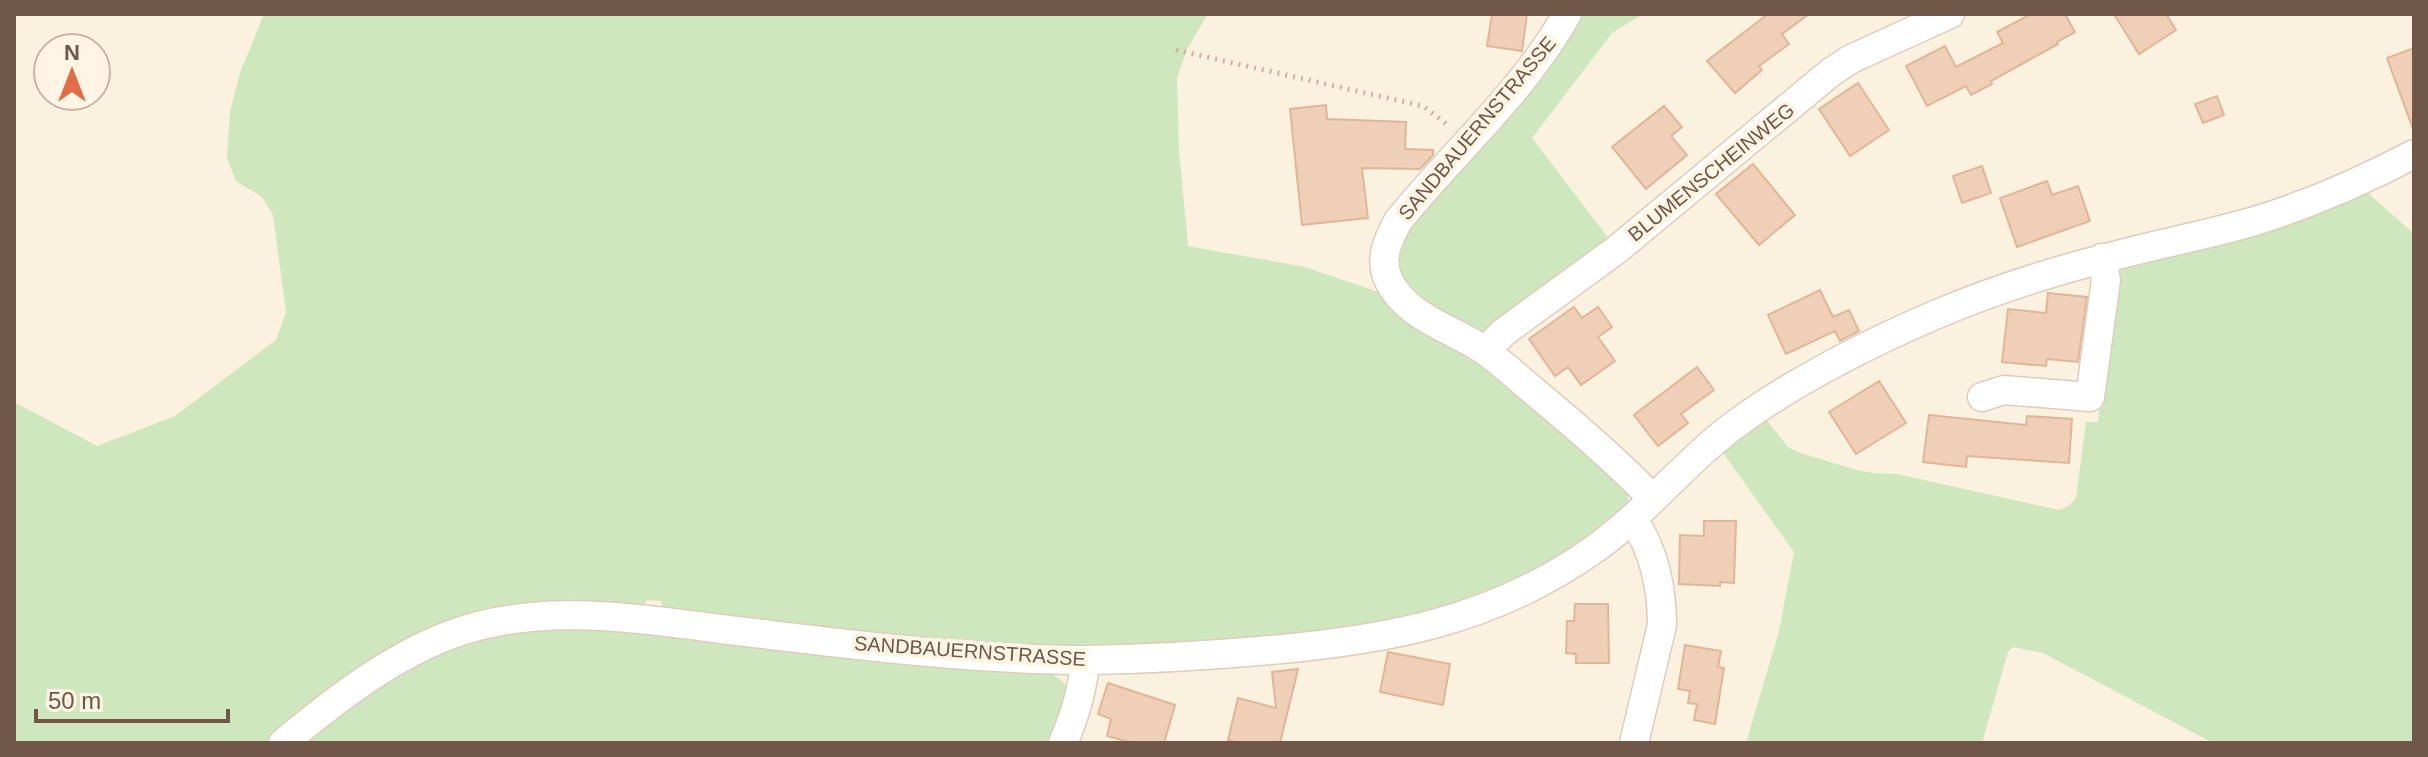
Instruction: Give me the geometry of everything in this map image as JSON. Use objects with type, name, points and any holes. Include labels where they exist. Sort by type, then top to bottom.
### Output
[{"type":"street","name":"SANDBAUERNSTRASSE","points":[[1567,14],[1529,71],[1398,221],[1387,242],[1383,261],[1388,279],[1401,298],[1426,318],[1485,351],[1622,467],[1653,499]]},
{"type":"street","name":"BLUMENSCHEINWEG","points":[[1485,351],[1504,332],[1615,251],[1830,73],[1851,59],[1950,14]]},
{"type":"street","name":"SANDBAUERNSTRASSE","points":[[283,743],[336,700],[399,660],[448,635],[508,620],[575,614],[876,647],[994,657],[1085,660],[1200,656],[1317,646],[1416,630],[1479,612],[1545,581],[1594,550],[1633,520],[1685,467],[1734,425],[1861,349],[1937,314],[2015,285],[2102,258],[2253,221],[2325,196],[2414,154]]},
{"type":"street","points":[[1982,397],[2004,390],[2090,397],[2106,280],[2102,258]]},
{"type":"street","points":[[1633,520],[1650,548],[1662,608],[1662,625],[1634,743]]},
{"type":"street","points":[[1063,743],[1084,679],[1085,660]]},
{"type":"path","points":[[1176,50],[1423,106],[1468,140]]},
{"type":"green space","points":[[264,14],[1208,14],[1187,49],[1177,78],[1179,150],[1188,246],[1305,267],[1390,296],[1484,359],[1628,491],[1628,502],[1614,520],[1547,569],[1426,616],[1294,638],[1081,649],[958,643],[663,610],[661,601],[647,600],[644,607],[554,604],[326,695],[267,743],[14,743],[14,402],[97,446],[175,416],[276,340],[286,312],[273,215],[262,197],[236,181],[227,158],[230,112],[240,73]]},
{"type":"green space","points":[[1572,14],[1643,14],[1612,33],[1532,138],[1610,240],[1483,333],[1475,333],[1410,293],[1392,268],[1398,235]]},
{"type":"green space","points":[[2367,192],[2414,234],[2414,743],[2213,743],[2043,653],[2013,647],[2008,652],[1982,743],[1746,743],[1779,631],[1794,552],[1721,450],[1765,418],[1788,447],[1800,453],[1857,470],[1897,474],[2059,510],[2069,506],[2076,498],[2086,422],[2098,422],[2116,275],[2123,268]]},
{"type":"green space","points":[[582,625],[1042,671],[1064,683],[1069,700],[1056,743],[299,743],[385,680],[472,638]]},
{"type":"building","points":[[1492,14],[1527,14],[1522,51],[1487,46]]},
{"type":"building","points":[[1768,14],[1809,14],[1782,34],[1789,44],[1759,66],[1762,70],[1735,93],[1707,61]]},
{"type":"building","points":[[2031,14],[2065,14],[2075,32],[1971,95],[1966,86],[1927,106],[1906,66],[1945,46],[1956,67],[2003,43],[1997,32]]},
{"type":"building","points":[[2114,14],[2166,14],[2176,30],[2139,54]]},
{"type":"building","points":[[2414,48],[2414,125],[2412,126],[2387,58]]},
{"type":"building","points":[[1858,83],[1889,130],[1850,156],[1819,109]]},
{"type":"building","points":[[2217,96],[2224,115],[2203,123],[2195,104]]},
{"type":"building","points":[[1326,105],[1327,119],[1406,122],[1405,149],[1433,150],[1433,155],[1420,169],[1362,168],[1368,218],[1302,225],[1290,109]]},
{"type":"building","points":[[1664,106],[1682,127],[1671,136],[1687,155],[1646,189],[1612,147]]},
{"type":"building","points":[[1753,164],[1795,215],[1759,245],[1716,194]]},
{"type":"building","points":[[1982,166],[1991,193],[1962,203],[1953,176]]},
{"type":"building","points":[[2047,181],[2052,195],[2078,186],[2090,221],[2017,247],[2000,198]]},
{"type":"building","points":[[1820,290],[1833,317],[1849,310],[1859,331],[1840,341],[1835,331],[1786,354],[1768,315]]},
{"type":"building","points":[[2048,293],[2087,297],[2078,362],[2047,359],[2046,366],[2002,362],[2008,309],[2046,313]]},
{"type":"building","points":[[1574,307],[1582,318],[1598,307],[1612,327],[1598,337],[1615,361],[1581,385],[1568,367],[1555,376],[1529,339]]},
{"type":"building","points":[[1697,367],[1714,390],[1681,414],[1688,423],[1658,446],[1634,415]]},
{"type":"building","points":[[1879,381],[1906,423],[1856,454],[1829,412]]},
{"type":"building","points":[[1929,415],[2026,425],[2027,416],[2072,419],[2069,463],[1967,456],[1966,467],[1923,462]]},
{"type":"building","points":[[1704,521],[1736,521],[1734,583],[1720,582],[1720,586],[1679,584],[1680,535],[1704,536]]},
{"type":"building","points":[[1575,604],[1608,604],[1609,663],[1576,663],[1576,654],[1566,653],[1567,621],[1574,621]]},
{"type":"building","points":[[1685,645],[1721,651],[1718,667],[1724,668],[1715,724],[1694,720],[1697,704],[1688,703],[1690,691],[1678,689]]},
{"type":"building","points":[[1388,652],[1450,664],[1443,705],[1380,692]]},
{"type":"building","points":[[1298,669],[1280,743],[1228,740],[1238,698],[1276,708],[1272,672]]},
{"type":"building","points":[[1108,683],[1175,705],[1164,743],[1133,743],[1107,736],[1111,719],[1098,714]]}]
